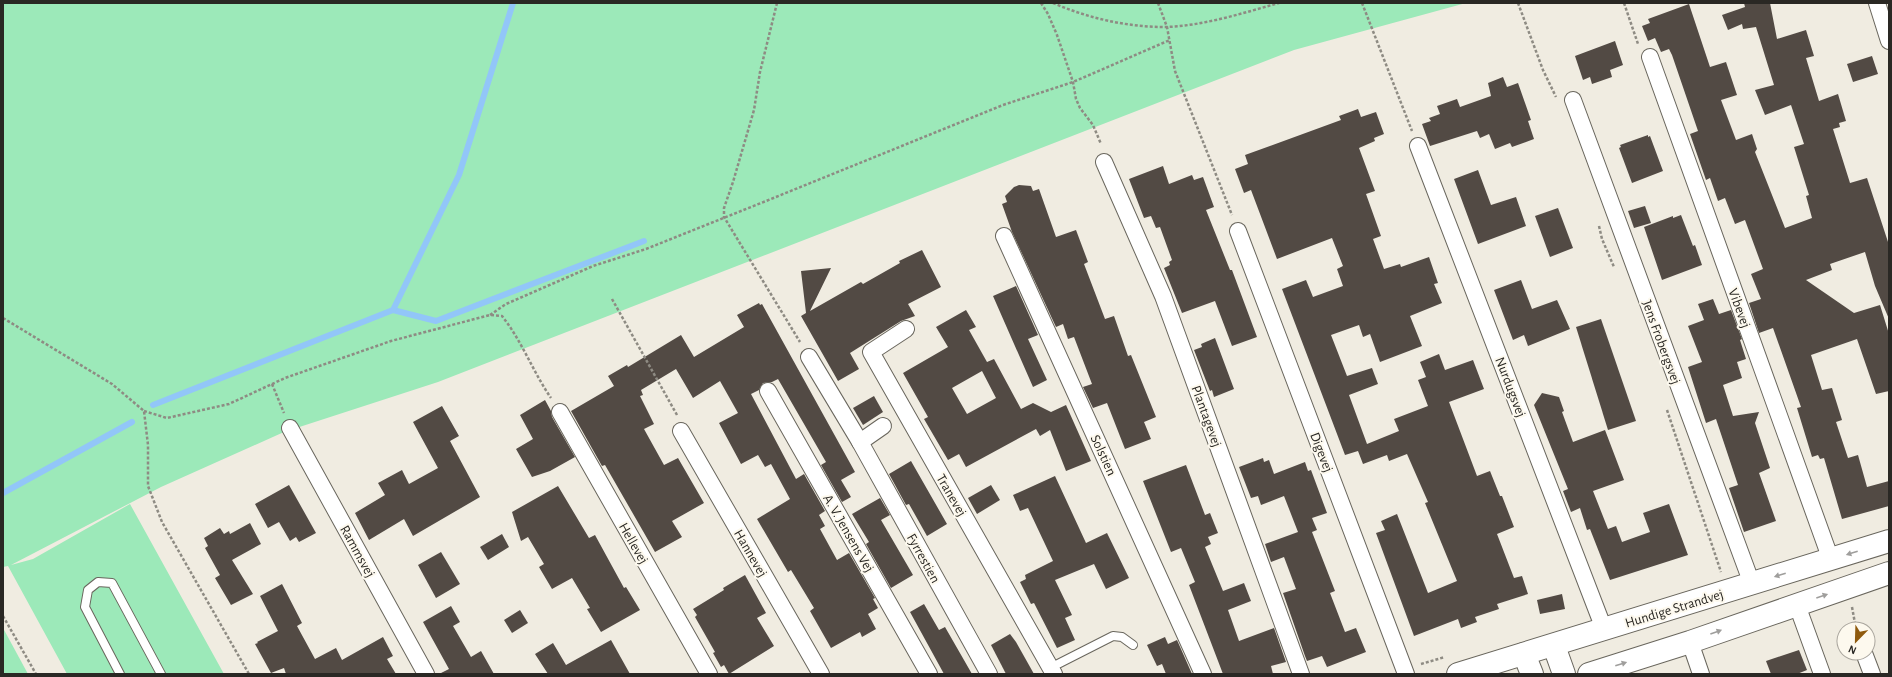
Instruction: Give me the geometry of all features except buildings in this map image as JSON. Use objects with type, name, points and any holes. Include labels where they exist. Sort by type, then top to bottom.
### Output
[{"type":"main road","name":"Hundige Strandvej","points":[[1458,674],[1528,664],[1554,646],[1604,629],[1889,541]]},
{"type":"main road","points":[[1589,674],[1690,642],[1889,573]]},
{"type":"main road","points":[[1554,646],[1564,674]]},
{"type":"street","points":[[1877,3],[1889,41]]},
{"type":"street","name":"Vibevej","points":[[1650,57],[1831,560]]},
{"type":"street","name":"Jens Frobergsvej","points":[[1572,100],[1752,584]]},
{"type":"street","name":"Nurdugsvej","points":[[1418,146],[1604,629]]},
{"type":"street","name":"Plantagevej","points":[[1104,162],[1163,296],[1302,674]]},
{"type":"street","name":"Digevej","points":[[1238,231],[1406,674]]},
{"type":"street","name":"Solstien","points":[[1004,236],[1203,674]]},
{"type":"street","name":"Tranevej","points":[[906,329],[871,352],[1052,671]]},
{"type":"street","name":"Fyrrestien","points":[[809,357],[860,442],[989,674]]},
{"type":"street","name":"A. V. Jensens Vej","points":[[768,391],[930,674]]},
{"type":"street","name":"Hellevej","points":[[560,412],[709,674]]},
{"type":"street","points":[[860,442],[883,426]]},
{"type":"street","name":"Rammsvej","points":[[290,428],[426,674]]},
{"type":"street","name":"Hannevej","points":[[681,431],[822,674]]},
{"type":"street","points":[[1797,605],[1822,674]]},
{"type":"street","points":[[1690,642],[1701,674]]},
{"type":"street","points":[[1867,661],[1872,674]]},
{"type":"lane","points":[[120,674],[85,607],[88,590],[98,582],[112,583],[161,674]]},
{"type":"lane","points":[[1052,671],[1113,636],[1122,637],[1133,645]]},
{"type":"path","points":[[778,3],[760,72],[752,116],[724,208],[724,217],[809,357]]},
{"type":"path","points":[[1041,3],[1048,14],[1057,35],[1073,82],[1076,99],[1098,136],[1104,162]]},
{"type":"path","points":[[1053,3],[1096,19],[1133,25],[1166,27],[1204,21],[1279,3]]},
{"type":"path","points":[[1158,3],[1170,40],[1175,71],[1238,231]]},
{"type":"path","points":[[1362,3],[1418,146]]},
{"type":"path","points":[[1624,3],[1639,48],[1650,57]]},
{"type":"path","points":[[490,315],[506,304],[593,266],[646,248],[904,147],[1003,105],[1073,82],[1170,40]]},
{"type":"path","points":[[612,299],[677,414],[681,431]]},
{"type":"path","points":[[3,318],[112,384],[144,411],[167,418],[193,414],[228,404],[272,384],[391,341],[490,315],[502,316],[512,329],[539,381],[560,412]]},
{"type":"path","points":[[272,384],[290,428]]},
{"type":"path","points":[[144,411],[148,445],[148,486],[150,493],[162,522],[249,674]]},
{"type":"path","points":[[3,616],[36,674]]},
{"type":"green space","points":[[3,3],[1466,3],[1294,50],[438,382],[284,432],[161,487],[11,565],[33,559],[130,504],[224,674],[67,674],[8,566],[3,567]]},
{"type":"green space","points":[[3,628],[28,674],[3,674]]},
{"type":"waterway","points":[[153,405],[393,310],[459,175],[513,3]]},
{"type":"waterway","points":[[393,310],[436,321],[644,241]]},
{"type":"waterway","points":[[3,493],[132,422]]}]
